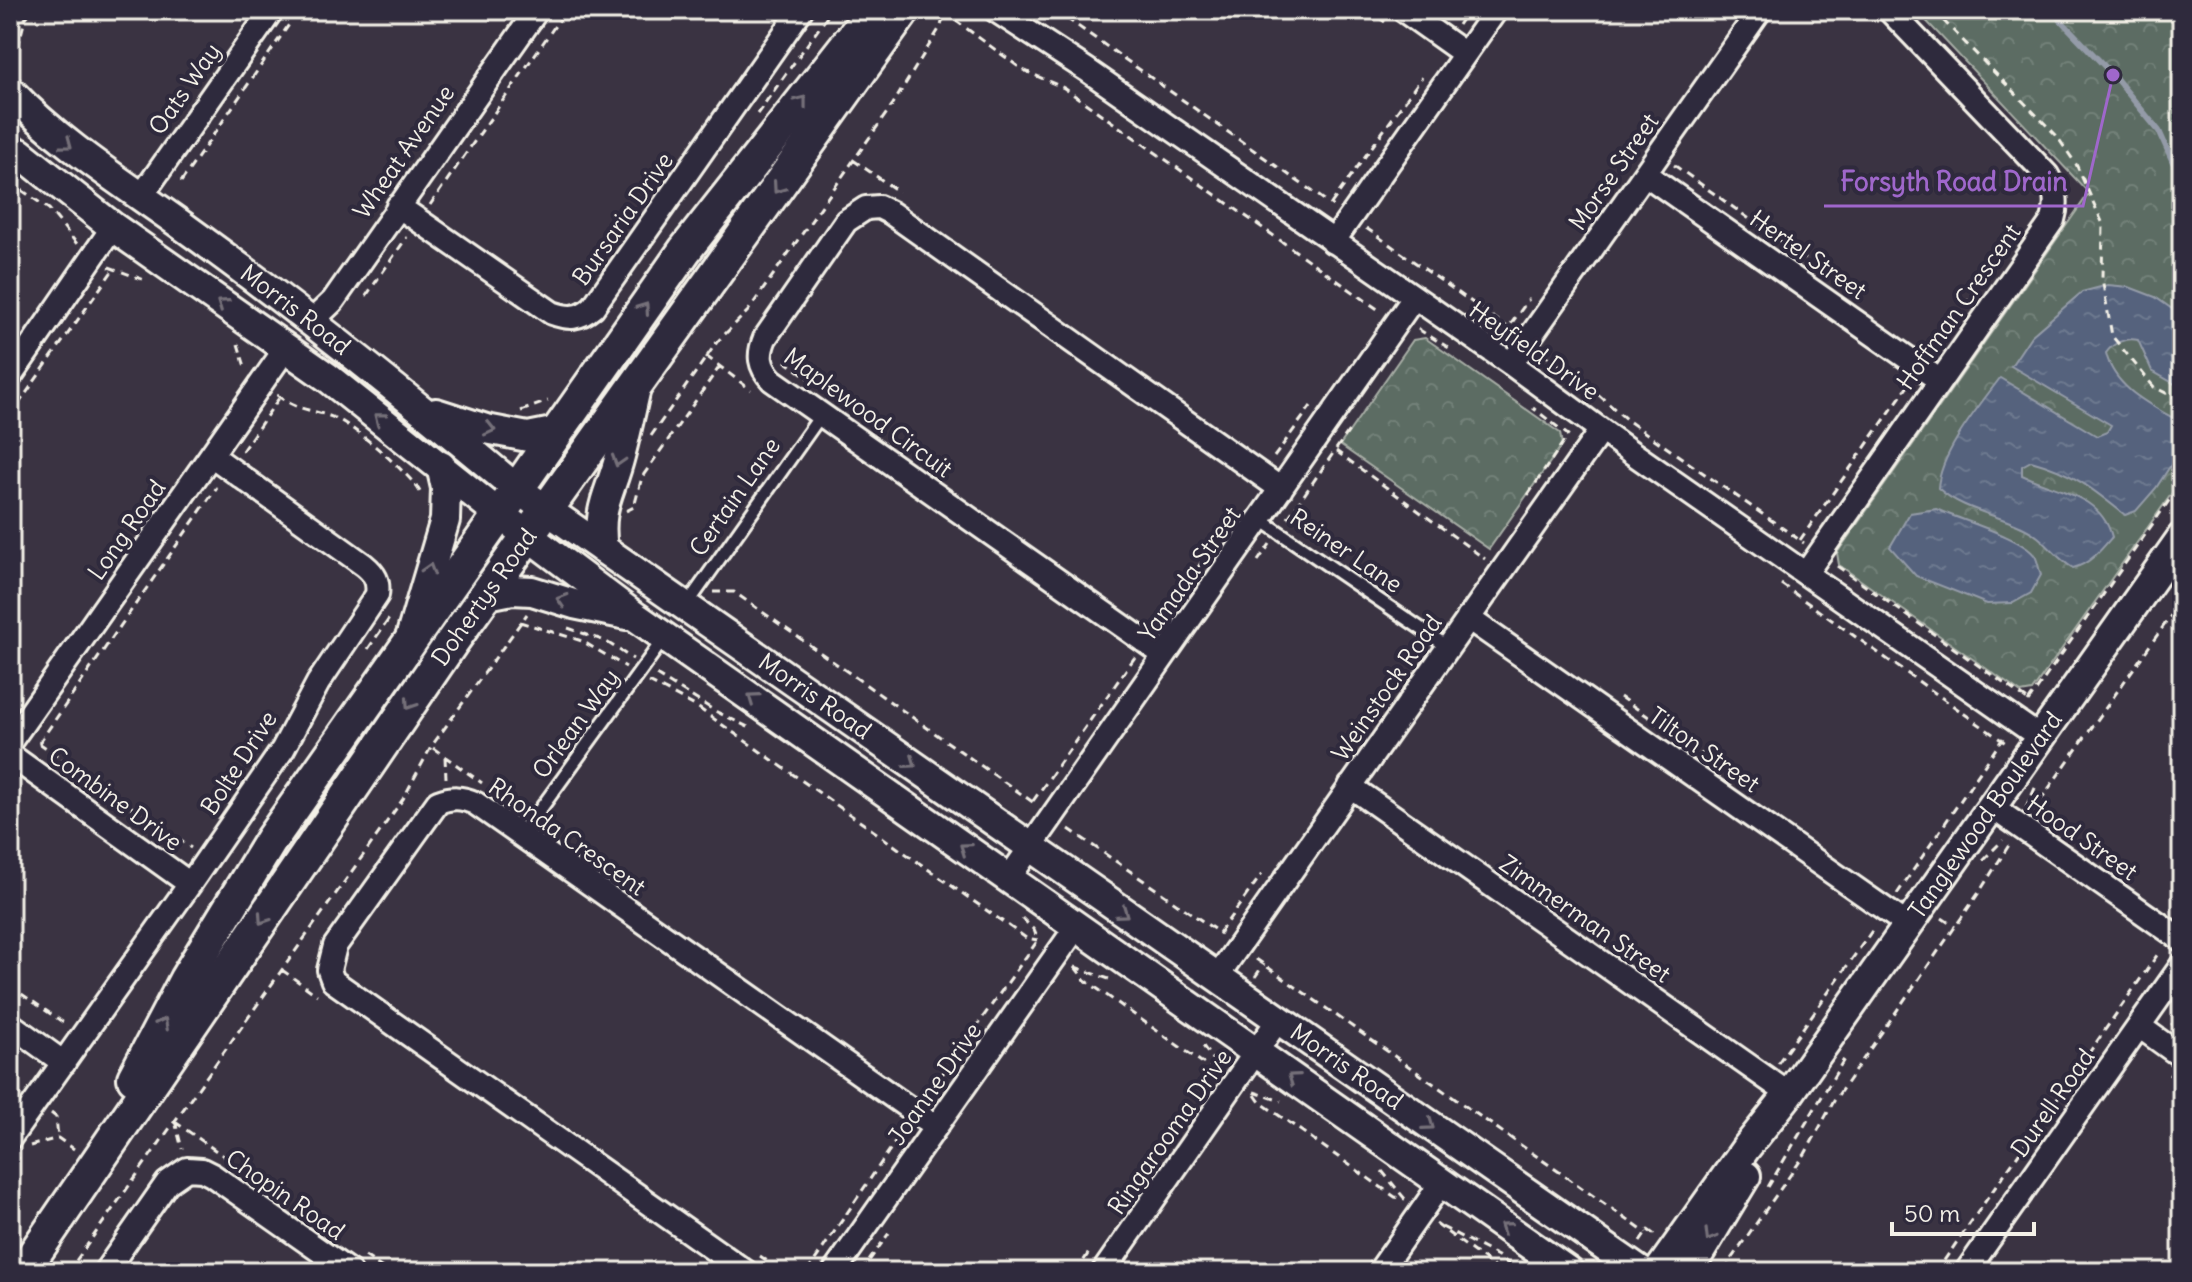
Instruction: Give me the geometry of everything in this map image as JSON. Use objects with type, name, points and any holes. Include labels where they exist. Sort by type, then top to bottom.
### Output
[{"type":"main road","name":"Dohertys Road","points":[[78,1192],[129,1086],[186,979],[271,840],[685,250],[874,10]]},
{"type":"main road","name":"Dohertys Road","points":[[22,1272],[528,535],[904,10]]},
{"type":"street","name":"Oats Way","points":[[140,198],[272,10]]},
{"type":"street","name":"Wheat Avenue","points":[[311,322],[333,301],[537,10]]},
{"type":"street","name":"Bursaria Drive","points":[[398,206],[552,313],[574,318],[584,314],[593,307],[801,10]]},
{"type":"street","name":"Heyfield Drive","points":[[995,10],[1087,70],[1413,299],[1511,364],[2015,720],[2036,756]]},
{"type":"street","points":[[1403,10],[1465,54]]},
{"type":"street","points":[[1333,242],[1496,10]]},
{"type":"street","name":"Morse Street","points":[[1511,364],[1760,10]]},
{"type":"street","name":"Hoffman Crescent","points":[[1806,573],[1932,366],[2053,220],[2056,198],[2047,175],[1880,16]]},
{"type":"street","name":"Morris Road","points":[[10,91],[58,138],[187,229],[424,409],[508,502],[528,535],[636,617],[1569,1272]]},
{"type":"street","name":"Morris Road","points":[[10,150],[20,153],[113,227],[286,348],[441,466],[508,502],[547,509],[603,549],[693,596],[1030,847],[1641,1272]]},
{"type":"street","name":"Hertel Street","points":[[1645,174],[1932,366]]},
{"type":"street","name":"Maplewood Circuit","points":[[1164,655],[764,372],[760,350],[765,338],[846,221],[856,212],[879,207],[1281,489]]},
{"type":"street","points":[[10,377],[113,227]]},
{"type":"street","name":"Yamada Street","points":[[1009,878],[1413,299]]},
{"type":"street","points":[[286,348],[311,322]]},
{"type":"street","name":"Long Road","points":[[15,736],[286,348]]},
{"type":"street","points":[[603,549],[600,530],[603,505],[619,460],[637,386]]},
{"type":"street","points":[[424,409],[486,429],[528,437],[558,431]]},
{"type":"street","name":"Weinstock Road","points":[[1216,978],[1468,618],[1578,442],[1601,430]]},
{"type":"street","name":"Bolte Drive","points":[[10,1138],[283,749],[318,683],[377,595],[378,583],[373,572],[211,455]]},
{"type":"street","points":[[409,644],[445,520],[446,488],[441,466]]},
{"type":"street","name":"Tanglewood Boulevard","points":[[1658,1272],[1909,926],[2008,828],[2036,756],[2182,537]]},
{"type":"street","points":[[487,595],[512,590],[532,591],[574,604],[636,617]]},
{"type":"street","name":"Tilton Street","points":[[1468,618],[1909,926]]},
{"type":"street","name":"Combine Drive","points":[[10,755],[190,884]]},
{"type":"street","name":"Zimmerman Street","points":[[1350,786],[1789,1094]]},
{"type":"street","name":"Rhonda Crescent","points":[[746,1272],[333,981],[329,970],[335,946],[438,802],[451,797],[463,798],[523,837],[936,1127]]},
{"type":"street","name":"Hood Street","points":[[2008,828],[2182,940]]},
{"type":"street","name":"Joanne Drive","points":[[834,1272],[1077,926]]},
{"type":"street","name":"Durell Road","points":[[1966,1272],[2182,965]]},
{"type":"street","name":"Ringarooma Drive","points":[[1103,1272],[1278,1020]]},
{"type":"street","points":[[10,1024],[64,1063]]},
{"type":"street","points":[[2139,1026],[2182,1057]]},
{"type":"street","name":"Tanglewood Boulevard","points":[[1688,1272],[1746,1176],[1789,1094]]},
{"type":"street","name":"Chopin Road","points":[[105,1272],[167,1183],[187,1169],[202,1170],[212,1175],[350,1272]]},
{"type":"street","points":[[1379,1272],[1442,1182]]},
{"type":"lane","name":"Certain Lane","points":[[693,596],[821,415]]},
{"type":"lane","name":"Reiner Lane","points":[[1260,519],[1448,647]]},
{"type":"lane","name":"Orlean Way","points":[[523,837],[665,637]]},
{"type":"path","points":[[18,47],[25,19],[32,10]]},
{"type":"path","points":[[181,182],[299,10]]},
{"type":"path","points":[[366,296],[566,10]]},
{"type":"path","points":[[650,438],[717,342],[748,311],[916,71],[941,26],[945,10]]},
{"type":"path","points":[[1331,204],[1468,10]]},
{"type":"path","points":[[1861,10],[1880,16]]},
{"type":"path","points":[[853,160],[905,196]]},
{"type":"path","points":[[1674,165],[1816,267]]},
{"type":"path","points":[[10,182],[49,209],[73,241]]},
{"type":"path","points":[[1800,540],[1932,366],[2013,238]]},
{"type":"path","points":[[10,416],[113,270]]},
{"type":"path","points":[[1920,341],[1932,366]]},
{"type":"path","points":[[626,511],[634,507],[642,477],[720,366]]},
{"type":"path","points":[[1275,458],[1318,396]]},
{"type":"path","points":[[39,743],[279,397]]},
{"type":"path","points":[[290,406],[341,421],[411,477],[422,499]]},
{"type":"path","points":[[1335,451],[1485,559]]},
{"type":"path","points":[[1897,894],[2182,482]]},
{"type":"path","points":[[626,502],[626,521]]},
{"type":"path","points":[[1727,1272],[1729,1262],[1805,1154],[1834,1101],[1980,891],[2008,828],[2027,807],[2036,756],[2002,739],[1777,581]]},
{"type":"path","points":[[693,596],[734,592],[1646,1233]]},
{"type":"path","points":[[1978,865],[2182,600]]},
{"type":"path","points":[[68,1272],[403,799],[431,747],[520,622],[526,614],[539,618]]},
{"type":"path","points":[[520,622],[582,641],[753,729]]},
{"type":"path","points":[[565,627],[605,641],[641,671],[1026,938],[1038,940],[1034,930],[1018,914]]},
{"type":"path","points":[[1610,690],[1761,796]]},
{"type":"path","points":[[15,736],[39,743],[191,848]]},
{"type":"path","points":[[1936,1272],[2161,952]]},
{"type":"path","points":[[1113,982],[1075,967],[1085,980],[1207,1066],[1219,1069],[1199,1042]]},
{"type":"path","points":[[10,986],[67,1025]]},
{"type":"path","points":[[2171,1025],[2182,1019]]},
{"type":"path","points":[[1762,1196],[1796,1145],[1852,1047]]},
{"type":"path","points":[[1254,1092],[1260,1102],[1395,1197],[1405,1199]]},
{"type":"path","points":[[10,1170],[26,1147],[58,1138],[76,1150]]},
{"type":"path","points":[[1501,1272],[1438,1225],[1498,1256],[1520,1272]]},
{"type":"green space","points":[[1916,10],[2182,10],[2182,479],[2032,691],[2021,693],[1839,565],[1837,553],[2089,193]]},
{"type":"green space","points":[[1425,338],[1560,433],[1562,445],[1489,549],[1340,445],[1413,340]]},
{"type":"water","points":[[2108,285],[2129,287],[2155,297],[2182,316],[2182,388],[2152,371],[2138,340],[2120,342],[2106,353],[2110,366],[2126,386],[2147,403],[2182,423],[2182,448],[2156,488],[2136,511],[2125,515],[2092,489],[2058,470],[2031,461],[2022,466],[2022,475],[2075,496],[2098,511],[2106,523],[2112,537],[2090,560],[2073,568],[2031,532],[1968,507],[1938,488],[1940,474],[1953,445],[2000,378],[2097,436],[2107,432],[2111,425],[2011,366],[2031,336],[2082,292]]},
{"type":"water","points":[[1936,509],[2028,549],[2036,558],[2041,575],[2031,593],[2013,603],[1987,604],[1916,576],[1890,547],[1910,513]]},
{"type":"waterway","points":[[2051,10],[2113,75],[2159,131],[2182,182]]},
{"type":"place","name":"Forsyth Road Drain","points":[[2113,75]]}]
